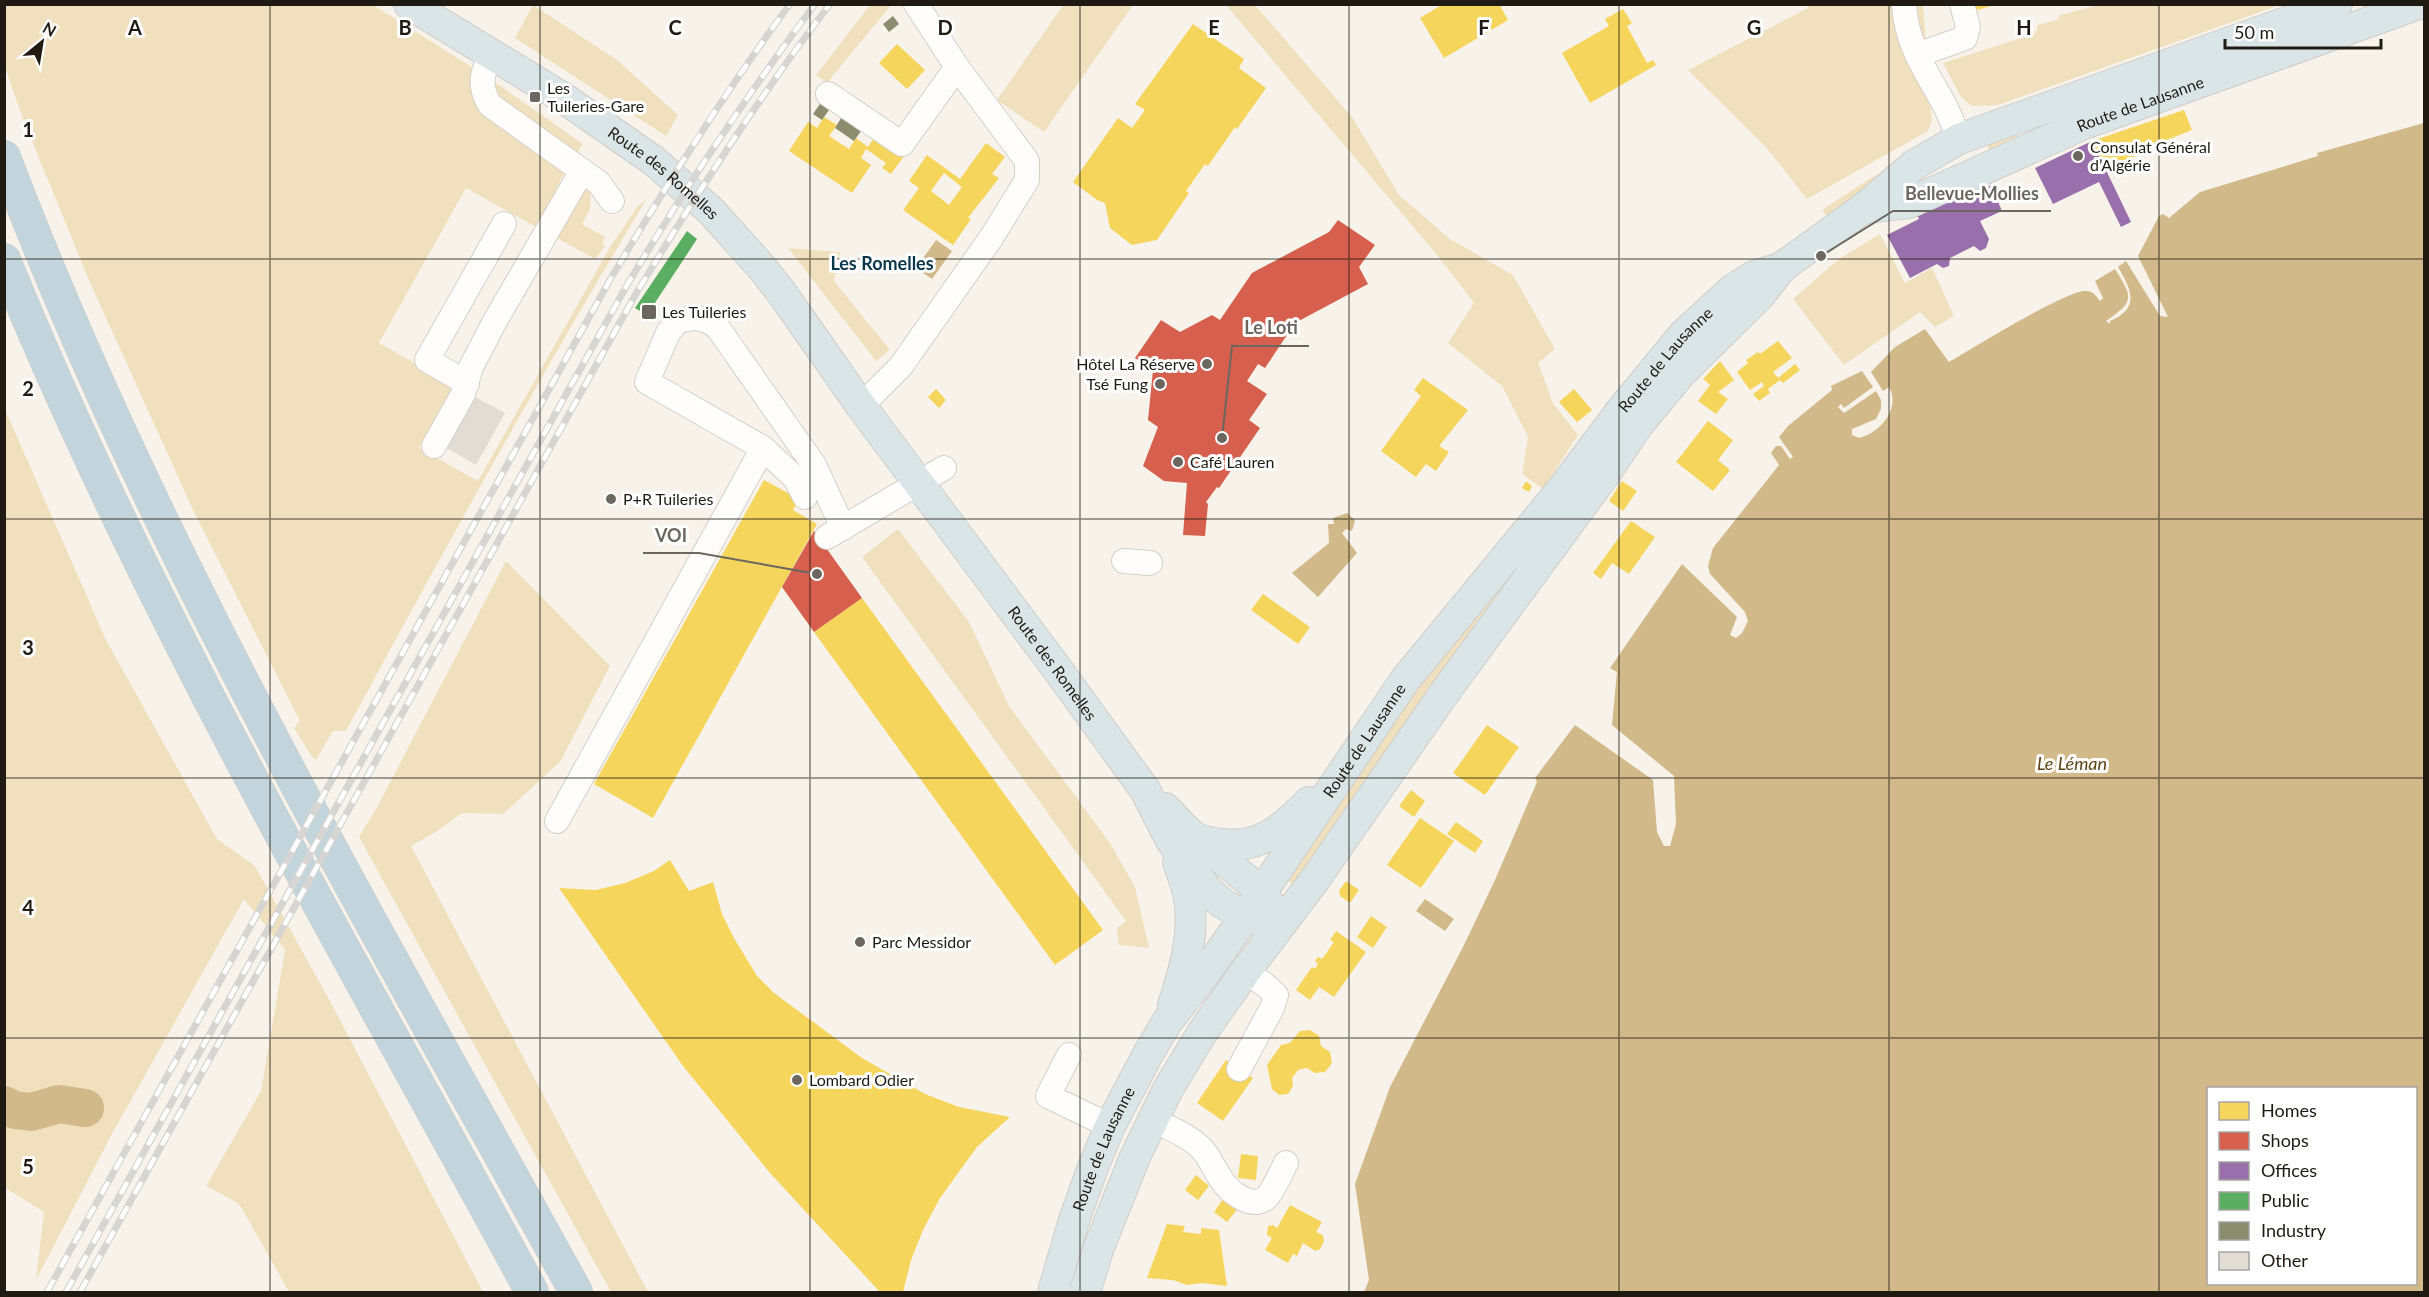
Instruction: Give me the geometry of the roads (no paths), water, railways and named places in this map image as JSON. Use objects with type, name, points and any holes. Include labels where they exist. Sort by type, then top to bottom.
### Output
[{"type":"highway","points":[[4,157],[106,403],[201,602],[306,802],[576,1293]]},
{"type":"highway","points":[[4,260],[72,419],[169,622],[273,821],[531,1293]]},
{"type":"main road","name":"Route des Romelles","points":[[409,4],[492,53],[611,131],[678,181],[711,211],[771,278],[918,484],[1183,838]]},
{"type":"main road","name":"Route de Lausanne","points":[[1085,1293],[1112,1213],[1148,1130],[1199,1038],[1280,924],[1316,878],[1445,692],[1599,483],[1638,425],[1681,373],[1760,295],[1782,267],[1864,208],[1914,165],[1959,139],[2337,4]]},
{"type":"main road","name":"Route de Lausanne","points":[[1864,208],[1909,202],[2084,124],[2419,4]]},
{"type":"main road","points":[[1959,139],[1977,148],[1980,155],[1973,174]]},
{"type":"main road","name":"Route de Lausanne","points":[[1053,1293],[1083,1195],[1110,1126],[1135,1077],[1167,1022],[1246,917],[1343,769],[1417,664],[1563,489],[1623,408],[1684,334],[1733,289],[1754,276],[1782,267]]},
{"type":"main road","points":[[1183,838],[1239,845],[1270,836],[1343,769]]},
{"type":"main road","points":[[1183,838],[1262,892],[1280,924]]},
{"type":"main road","points":[[1183,838],[1208,891],[1222,903],[1246,917],[1280,924]]},
{"type":"main road","points":[[1167,1022],[1186,958],[1191,925],[1183,838]]},
{"type":"main road","points":[[1110,1126],[1148,1130]]},
{"type":"street","points":[[861,406],[901,366],[991,238],[1028,180],[1027,161],[957,67],[916,4]]},
{"type":"street","points":[[1904,4],[1905,25],[1917,55],[1946,108],[1959,139]]},
{"type":"street","points":[[1917,55],[1965,39],[1968,27],[1962,4]]},
{"type":"street","points":[[492,53],[483,69],[482,82],[485,98],[490,105],[602,186],[612,201]]},
{"type":"street","points":[[828,94],[902,144],[957,67]]},
{"type":"street","points":[[434,446],[463,394],[471,367],[495,321],[582,171]]},
{"type":"street","points":[[467,383],[427,360],[504,224]]},
{"type":"street","points":[[806,496],[795,478],[763,448],[647,382],[668,333],[678,321],[694,317],[707,318],[718,328],[814,465],[835,532],[944,468]]},
{"type":"street","points":[[557,821],[763,448]]},
{"type":"street","points":[[1124,561],[1150,563]]},
{"type":"street","points":[[1239,1069],[1272,1008],[1276,995],[1245,972]]},
{"type":"street","points":[[1069,1055],[1048,1096],[1110,1126]]},
{"type":"street","points":[[1148,1130],[1196,1144],[1209,1157],[1231,1192],[1248,1200],[1260,1200],[1269,1195],[1286,1163]]},
{"type":"water","name":"Le Léman","points":[[2424,123],[2424,1292],[1364,1292],[1369,1280],[1355,1184],[1390,1087],[1495,880],[1537,782],[1535,778],[1575,725],[1653,780],[1657,832],[1664,846],[1670,846],[1676,824],[1674,776],[1612,725],[1617,672],[1610,668],[1682,564],[1737,617],[1730,635],[1736,638],[1742,633],[1748,621],[1745,612],[1710,574],[1708,566],[1713,548],[1779,465],[1771,453],[1776,446],[1781,446],[1790,459],[1793,457],[1779,437],[1788,426],[1832,390],[1831,386],[1862,371],[1873,387],[1844,408],[1841,404],[1838,407],[1844,413],[1876,391],[1881,400],[1881,409],[1876,419],[1852,429],[1852,435],[1859,438],[1867,435],[1881,425],[1891,411],[1892,395],[1889,387],[1883,391],[1871,372],[1895,347],[1925,329],[1949,362],[2060,299],[2086,291],[2094,294],[2100,301],[2103,298],[2095,281],[2115,269],[2128,293],[2128,298],[2122,309],[2106,321],[2110,324],[2110,321],[2120,316],[2130,304],[2127,283],[2118,267],[2126,261],[2160,316],[2168,317],[2138,256],[2159,216],[2163,214],[2169,218],[2200,192],[2318,156],[2317,153]]},
{"type":"water","points":[[936,240],[952,251],[932,279],[916,268]]},
{"type":"water","points":[[1347,513],[1355,520],[1352,531],[1346,529],[1342,533],[1357,553],[1318,597],[1292,573],[1329,543],[1328,524],[1334,524],[1333,518]]},
{"type":"water","points":[[1425,899],[1454,919],[1445,931],[1416,911]]},
{"type":"waterway","points":[[4,1105],[15,1110],[31,1112],[59,1104],[85,1108]]},
{"type":"railway","points":[[47,1292],[611,278],[697,139],[790,4]]},
{"type":"railway","points":[[66,1292],[627,285],[717,142],[815,4]]},
{"type":"railway","points":[[80,1292],[637,292],[729,146],[778,74],[830,4]]},
{"type":"place","name":"Les Tuileries-Gare","points":[[535,97]]},
{"type":"place","name":"Consulat Général d’Algérie","points":[[2078,156]]},
{"type":"place","name":"Bellevue-Mollies","points":[[1821,256]]},
{"type":"place","name":"Les Tuileries","points":[[649,312]]},
{"type":"place","name":"Hôtel La Réserve","points":[[1207,364]]},
{"type":"place","name":"Tsé Fung","points":[[1160,384]]},
{"type":"place","name":"Le Loti","points":[[1222,438]]},
{"type":"place","name":"Café Lauren","points":[[1178,462]]},
{"type":"place","name":"P+R Tuileries","points":[[611,499]]},
{"type":"place","name":"VOI","points":[[817,574]]},
{"type":"place","name":"Parc Messidor","points":[[860,942]]},
{"type":"place","name":"Lombard Odier","points":[[797,1080]]},
{"type":"district","name":"Les Romelles","points":[[882,264]]}]
